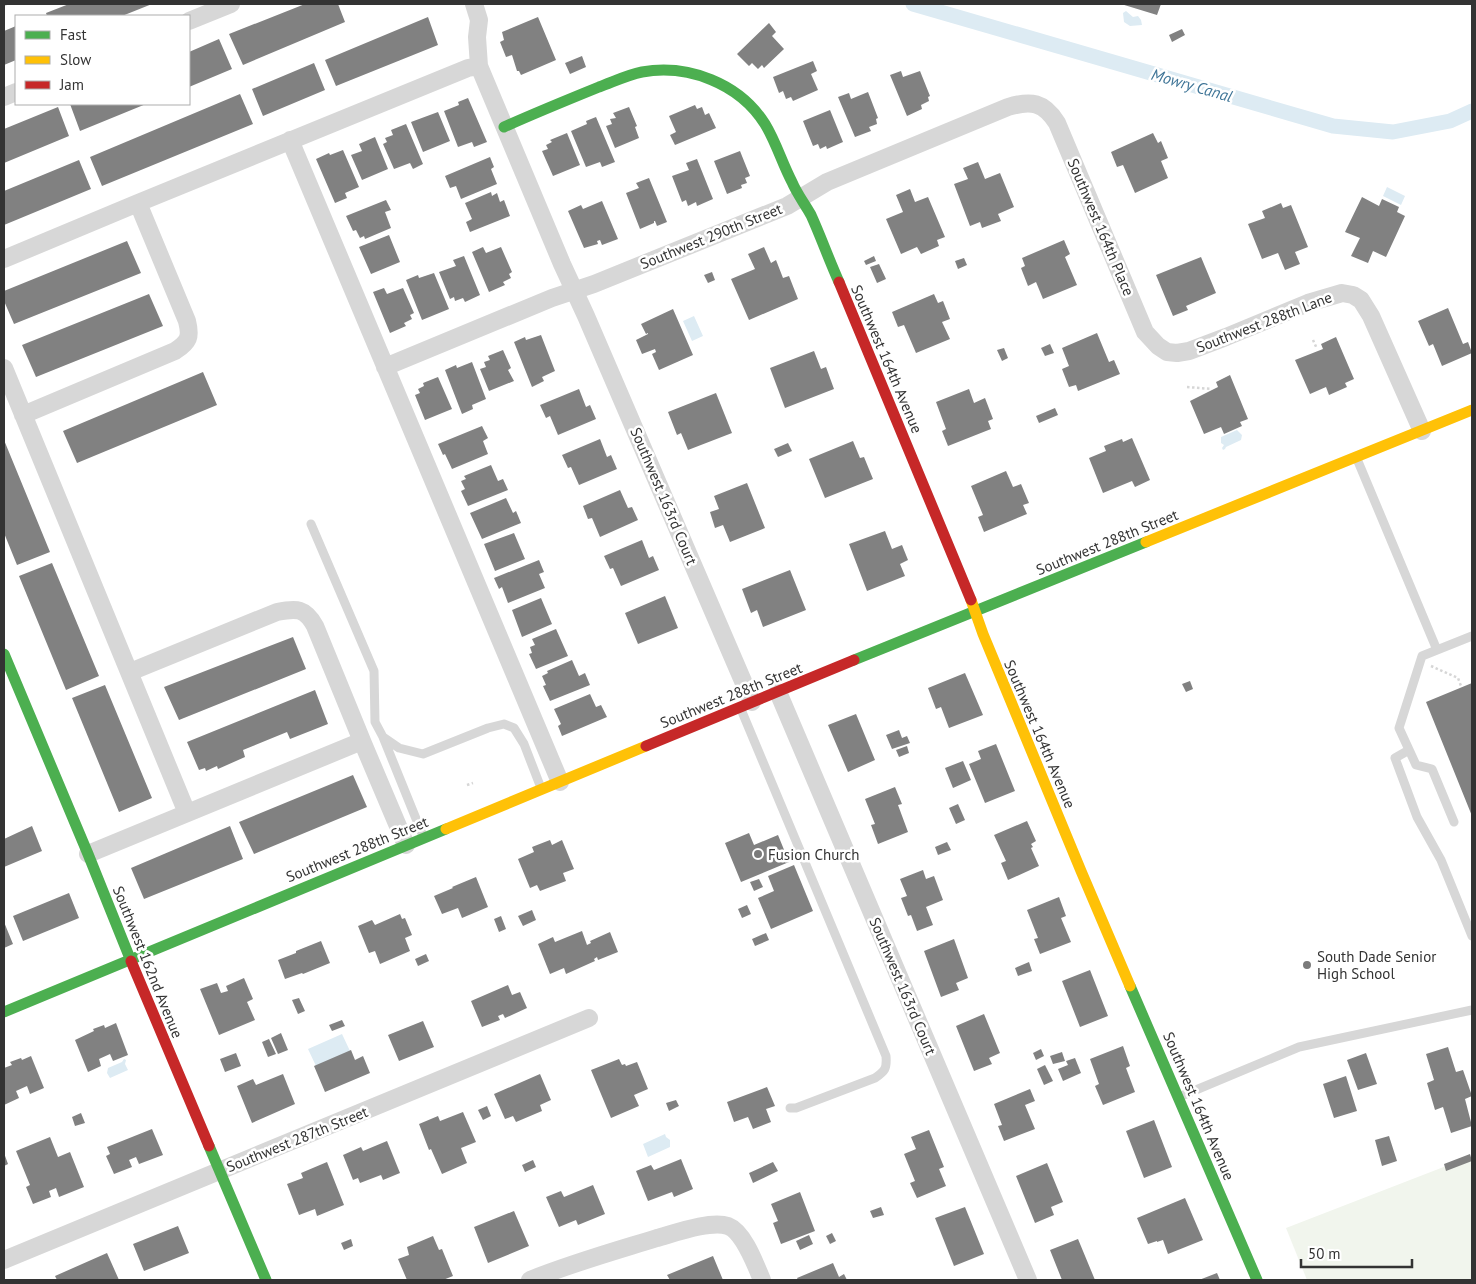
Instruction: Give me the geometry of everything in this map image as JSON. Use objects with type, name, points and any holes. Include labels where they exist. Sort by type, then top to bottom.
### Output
[{"type":"street","points":[[190,21],[231,4]]},
{"type":"street","name":"Southwest 163rd Court","points":[[474,4],[478,20],[477,44],[479,66],[562,264],[575,290],[746,705]]},
{"type":"street","points":[[4,258],[468,68],[479,66]]},
{"type":"street","name":"Southwest 164th Avenue","points":[[504,127],[632,74],[665,70],[696,74],[714,81],[734,91],[755,110],[770,134],[792,184],[811,216],[964,581],[989,650],[1081,871],[1257,1280]]},
{"type":"street","name":"Southwest 290th Street","points":[[385,367],[552,298],[594,284],[786,206],[827,182],[1008,106],[1025,103],[1036,104]]},
{"type":"street","name":"Southwest 164th Place","points":[[1036,104],[1043,106],[1057,123],[1145,332],[1158,346],[1167,352]]},
{"type":"street","points":[[290,140],[560,782]]},
{"type":"street","points":[[23,415],[166,356],[184,346],[188,339],[187,321],[138,203]]},
{"type":"street","name":"Southwest 288th Lane","points":[[1167,352],[1176,353],[1200,348],[1330,295],[1342,293],[1353,295],[1361,300],[1377,326],[1422,431]]},
{"type":"street","points":[[4,368],[187,813]]},
{"type":"street","name":"Southwest 288th Street","points":[[4,1012],[746,705],[1472,410]]},
{"type":"street","points":[[130,672],[277,612],[290,609],[302,611],[309,616],[314,626],[406,845]]},
{"type":"street","name":"Southwest 162nd Avenue","points":[[4,654],[130,959],[266,1280]]},
{"type":"street","name":"Southwest 163rd Court","points":[[778,692],[1028,1280]]},
{"type":"street","points":[[88,854],[362,740]]},
{"type":"street","name":"Southwest 287th Street","points":[[4,1260],[589,1018]]},
{"type":"street","points":[[530,1280],[586,1260],[685,1231],[716,1225],[728,1226],[735,1230],[749,1251],[762,1280]]},
{"type":"lane","points":[[1357,458],[1437,650]]},
{"type":"lane","points":[[311,524],[374,671],[375,722],[383,737],[424,838]]},
{"type":"lane","points":[[1454,822],[1432,769],[1416,765],[1399,728],[1422,656],[1472,636]]},
{"type":"lane","points":[[746,705],[826,912],[886,1056],[884,1072],[874,1078],[796,1108],[790,1108]]},
{"type":"lane","points":[[383,737],[399,748],[423,754],[488,728],[504,724],[514,728],[524,744],[542,789]]},
{"type":"lane","points":[[1409,750],[1395,758],[1417,817],[1441,860],[1472,936]]},
{"type":"lane","points":[[1179,1097],[1299,1047],[1472,1010]]},
{"type":"path","points":[[1312,340],[1317,349]]},
{"type":"path","points":[[1187,387],[1212,389]]},
{"type":"path","points":[[1429,665],[1458,678],[1461,686]]},
{"type":"path","points":[[467,786],[474,783]]},
{"type":"shaded area","points":[[1126,11],[1133,17],[1138,16],[1142,25],[1130,26],[1124,22],[1123,13]]},
{"type":"shaded area","points":[[1387,187],[1405,196],[1401,205],[1383,196]]},
{"type":"shaded area","points":[[694,316],[703,336],[692,341],[683,321]]},
{"type":"shaded area","points":[[1237,430],[1242,435],[1241,440],[1223,450],[1224,445],[1221,443],[1221,437]]},
{"type":"shaded area","points":[[342,1034],[350,1051],[316,1066],[308,1049]]},
{"type":"shaded area","points":[[124,1059],[126,1060],[125,1064],[128,1070],[110,1078],[107,1073],[108,1068],[122,1062]]},
{"type":"shaded area","points":[[665,1134],[670,1140],[670,1147],[648,1157],[643,1144]]},
{"type":"shaded area","points":[[1472,1156],[1472,1280],[1307,1280],[1286,1228]]},
{"type":"building","points":[[69,4],[152,4],[124,15],[47,15],[46,13]]},
{"type":"building","points":[[305,4],[338,4],[345,22],[243,65],[229,34]]},
{"type":"building","points":[[1121,4],[1161,4],[1157,15]]},
{"type":"building","points":[[428,17],[438,45],[336,86],[325,60]]},
{"type":"building","points":[[538,17],[556,60],[521,75],[517,71],[512,55],[506,57],[500,42],[504,40],[502,32]]},
{"type":"building","points":[[769,23],[776,32],[772,36],[784,49],[764,68],[762,65],[758,69],[752,63],[749,66],[737,54]]},
{"type":"building","points":[[15,26],[15,60],[4,65],[4,31]]},
{"type":"building","points":[[1182,29],[1185,35],[1172,42],[1169,35]]},
{"type":"building","points":[[219,39],[232,69],[190,87],[190,52]]},
{"type":"building","points":[[582,56],[586,67],[570,74],[565,63]]},
{"type":"building","points":[[813,61],[817,71],[811,74],[818,90],[793,101],[791,97],[786,99],[783,91],[779,93],[773,77]]},
{"type":"building","points":[[314,63],[325,90],[263,116],[252,89]]},
{"type":"building","points":[[901,71],[903,77],[920,71],[930,96],[928,97],[929,101],[921,105],[922,109],[907,116],[890,75]]},
{"type":"building","points":[[868,92],[878,118],[876,119],[877,124],[869,127],[871,131],[855,137],[838,97],[849,93],[851,99]]},
{"type":"building","points":[[240,94],[253,124],[102,186],[90,157]]},
{"type":"building","points":[[468,98],[487,142],[474,147],[472,142],[458,147],[444,111],[459,105],[458,102]]},
{"type":"building","points":[[70,105],[144,105],[80,131]]},
{"type":"building","points":[[695,105],[697,109],[702,107],[705,115],[709,113],[716,128],[675,145],[670,135],[676,132],[669,116]]},
{"type":"building","points":[[58,107],[69,136],[4,163],[4,129]]},
{"type":"building","points":[[629,107],[637,126],[635,127],[639,138],[615,148],[606,126],[612,124],[610,119],[616,118],[613,113]]},
{"type":"building","points":[[830,110],[843,142],[827,149],[826,146],[820,149],[818,144],[813,146],[803,121]]},
{"type":"building","points":[[438,112],[450,141],[423,152],[411,122]]},
{"type":"building","points":[[596,117],[615,162],[602,167],[600,162],[586,167],[571,131],[587,124],[586,121]]},
{"type":"building","points":[[406,124],[423,164],[413,169],[410,163],[394,169],[383,144],[387,142],[385,138],[393,135],[391,130]]},
{"type":"building","points":[[567,133],[580,165],[553,176],[542,151],[548,149],[546,145],[552,142],[550,140]]},
{"type":"building","points":[[1153,133],[1158,143],[1161,141],[1168,158],[1161,161],[1168,178],[1135,193],[1123,165],[1117,167],[1111,152]]},
{"type":"building","points":[[375,137],[388,169],[362,180],[351,155],[362,151],[359,144]]},
{"type":"building","points":[[343,150],[359,187],[345,193],[347,198],[335,203],[316,159],[329,153],[330,155]]},
{"type":"building","points":[[740,151],[750,176],[745,178],[747,183],[741,185],[742,188],[727,194],[714,161]]},
{"type":"building","points":[[490,157],[494,167],[491,169],[497,184],[461,199],[456,186],[450,188],[445,176]]},
{"type":"building","points":[[697,159],[713,199],[697,206],[696,202],[688,206],[686,200],[682,202],[672,176],[689,170],[686,163]]},
{"type":"building","points":[[79,160],[91,189],[4,225],[4,191]]},
{"type":"building","points":[[978,162],[985,179],[1000,173],[1014,207],[998,214],[1001,221],[982,228],[980,222],[970,226],[954,184],[968,179],[963,168]]},
{"type":"building","points":[[649,178],[667,222],[657,226],[654,221],[654,223],[640,229],[626,193],[639,188],[636,183]]},
{"type":"building","points":[[910,189],[915,202],[928,197],[945,237],[937,240],[939,246],[921,254],[917,247],[901,254],[886,219],[903,212],[896,195]]},
{"type":"building","points":[[491,192],[492,196],[497,193],[500,202],[504,200],[510,216],[470,232],[466,222],[472,219],[465,203]]},
{"type":"building","points":[[1362,197],[1379,206],[1382,199],[1399,207],[1397,212],[1405,216],[1386,257],[1373,251],[1368,263],[1351,256],[1360,238],[1345,232]]},
{"type":"building","points":[[386,200],[391,210],[385,212],[391,228],[365,239],[364,236],[360,238],[356,230],[353,231],[346,216]]},
{"type":"building","points":[[602,201],[618,239],[602,245],[600,240],[597,241],[598,244],[584,248],[568,211],[581,205],[583,209]]},
{"type":"building","points":[[1281,203],[1283,208],[1291,205],[1308,247],[1295,252],[1300,264],[1285,270],[1278,253],[1262,259],[1248,224],[1265,218],[1262,211]]},
{"type":"building","points":[[389,235],[400,262],[371,274],[359,247]]},
{"type":"building","points":[[1064,240],[1070,254],[1065,257],[1077,285],[1043,299],[1036,282],[1028,286],[1021,268],[1025,266],[1022,258]]},
{"type":"building","points":[[127,241],[141,273],[14,324],[4,301],[4,291]]},
{"type":"building","points":[[483,247],[486,253],[501,247],[512,272],[509,274],[511,278],[503,282],[505,285],[489,292],[472,252]]},
{"type":"building","points":[[764,247],[771,263],[776,260],[783,278],[789,276],[798,299],[749,320],[731,279],[755,269],[748,254]]},
{"type":"building","points":[[464,256],[480,295],[465,302],[463,298],[455,301],[454,297],[450,299],[439,272],[456,266],[453,260]]},
{"type":"building","points":[[874,256],[876,261],[866,265],[864,261]]},
{"type":"building","points":[[1201,257],[1216,293],[1186,306],[1188,310],[1173,316],[1156,275]]},
{"type":"building","points":[[964,258],[967,265],[958,269],[955,261]]},
{"type":"building","points":[[879,264],[886,279],[877,283],[870,267]]},
{"type":"building","points":[[712,272],[715,280],[708,283],[704,275]]},
{"type":"building","points":[[434,273],[449,309],[422,320],[406,280],[418,275],[419,278]]},
{"type":"building","points":[[384,288],[387,294],[403,288],[414,313],[410,315],[412,319],[404,323],[406,326],[390,333],[373,292]]},
{"type":"building","points":[[149,294],[163,326],[36,377],[22,345]]},
{"type":"building","points":[[934,294],[938,303],[943,301],[950,319],[942,322],[950,339],[916,353],[904,325],[898,327],[892,312]]},
{"type":"building","points":[[1448,308],[1463,344],[1468,342],[1472,353],[1442,366],[1433,344],[1429,346],[1418,321]]},
{"type":"building","points":[[673,309],[693,355],[659,370],[652,354],[656,352],[655,349],[642,354],[636,340],[648,334],[646,334],[641,324]]},
{"type":"building","points":[[1097,333],[1109,362],[1114,360],[1120,374],[1078,391],[1076,385],[1069,387],[1062,369],[1069,366],[1062,348]]},
{"type":"building","points":[[541,335],[555,371],[542,377],[544,381],[532,387],[514,342],[525,337],[526,340]]},
{"type":"building","points":[[1336,337],[1354,379],[1345,383],[1347,387],[1329,395],[1326,387],[1310,394],[1295,360],[1323,349],[1321,344]]},
{"type":"building","points":[[1050,344],[1054,353],[1045,356],[1041,348]]},
{"type":"building","points":[[1004,348],[1008,358],[1002,361],[997,350]]},
{"type":"building","points":[[503,350],[511,368],[508,370],[514,381],[489,391],[480,369],[486,367],[484,362],[490,360],[488,356]]},
{"type":"building","points":[[814,351],[821,369],[826,367],[834,389],[785,408],[770,368]]},
{"type":"building","points":[[472,362],[486,399],[472,405],[473,409],[462,414],[445,370],[456,365],[457,368]]},
{"type":"building","points":[[203,372],[217,405],[77,463],[63,431]]},
{"type":"building","points":[[1230,375],[1248,419],[1240,422],[1242,426],[1224,434],[1221,427],[1204,434],[1190,401],[1218,387],[1216,382]]},
{"type":"building","points":[[438,377],[452,409],[425,420],[415,395],[420,393],[418,389],[424,386],[423,383]]},
{"type":"building","points":[[579,389],[586,407],[590,405],[596,419],[558,435],[550,416],[546,418],[540,405]]},
{"type":"building","points":[[969,389],[974,403],[985,398],[993,419],[988,421],[991,429],[948,446],[942,431],[946,429],[936,402]]},
{"type":"building","points":[[716,393],[732,433],[688,450],[681,433],[677,435],[668,412]]},
{"type":"building","points":[[1055,408],[1058,415],[1039,423],[1036,416]]},
{"type":"building","points":[[482,426],[488,438],[483,441],[488,454],[452,469],[438,444]]},
{"type":"building","points":[[1132,438],[1150,480],[1135,487],[1132,481],[1103,493],[1089,458],[1106,451],[1104,446],[1122,439],[1123,442]]},
{"type":"building","points":[[600,439],[607,457],[611,455],[617,469],[579,485],[571,467],[568,468],[562,455]]},
{"type":"building","points":[[4,440],[50,552],[17,565],[4,533]]},
{"type":"building","points":[[853,441],[860,458],[864,457],[873,479],[825,498],[809,459]]},
{"type":"building","points":[[788,443],[792,451],[778,457],[774,449]]},
{"type":"building","points":[[491,465],[498,481],[503,479],[508,490],[468,506],[461,491],[465,489],[461,481],[466,479],[464,476]]},
{"type":"building","points":[[1006,471],[1013,487],[1021,484],[1029,503],[1023,505],[1027,514],[984,532],[978,517],[983,515],[971,486]]},
{"type":"building","points":[[747,483],[765,528],[730,542],[723,525],[715,528],[710,512],[719,509],[714,496]]},
{"type":"building","points":[[620,490],[628,508],[632,507],[638,520],[600,537],[592,518],[588,519],[583,506]]},
{"type":"building","points":[[506,498],[513,513],[516,511],[521,523],[482,539],[470,513]]},
{"type":"building","points":[[885,531],[892,549],[902,545],[908,560],[900,564],[905,576],[867,591],[849,544]]},
{"type":"building","points":[[514,533],[525,559],[495,571],[484,544]]},
{"type":"building","points":[[642,540],[649,558],[653,556],[659,570],[621,586],[613,568],[610,569],[604,556]]},
{"type":"building","points":[[539,560],[544,572],[539,574],[545,588],[508,603],[502,587],[499,589],[494,578]]},
{"type":"building","points":[[52,563],[99,676],[66,690],[19,576]]},
{"type":"building","points":[[790,570],[806,610],[763,627],[757,610],[751,613],[742,589]]},
{"type":"building","points":[[665,596],[678,628],[638,644],[625,613]]},
{"type":"building","points":[[541,598],[552,624],[522,637],[512,610]]},
{"type":"building","points":[[556,629],[568,656],[536,669],[529,654],[532,653],[530,647],[535,645],[532,639]]},
{"type":"building","points":[[293,637],[306,669],[179,720],[164,687]]},
{"type":"building","points":[[572,660],[579,676],[585,673],[590,685],[550,701],[543,686],[546,685],[542,676],[548,673],[547,671]]},
{"type":"building","points":[[965,673],[983,715],[949,728],[941,707],[936,709],[928,688]]},
{"type":"building","points":[[1190,681],[1193,689],[1186,692],[1182,684]]},
{"type":"building","points":[[1472,683],[1472,816],[1426,702]]},
{"type":"building","points":[[105,685],[152,798],[119,812],[72,698]]},
{"type":"building","points":[[315,690],[328,724],[290,739],[287,732],[243,750],[245,757],[218,769],[217,766],[206,771],[205,768],[199,770],[187,742]]},
{"type":"building","points":[[590,694],[596,707],[601,705],[607,717],[562,736],[558,726],[561,724],[554,709]]},
{"type":"building","points":[[856,714],[875,760],[848,772],[828,725]]},
{"type":"building","points":[[899,730],[902,738],[907,736],[910,743],[892,749],[886,735]]},
{"type":"building","points":[[996,744],[1015,791],[985,803],[969,764],[981,759],[978,751]]},
{"type":"building","points":[[907,746],[909,753],[899,757],[896,750]]},
{"type":"building","points":[[963,761],[971,780],[953,788],[945,768]]},
{"type":"building","points":[[353,775],[367,807],[254,854],[239,822]]},
{"type":"building","points":[[895,787],[902,804],[898,805],[908,832],[878,844],[871,825],[875,824],[865,799]]},
{"type":"building","points":[[958,804],[965,820],[956,824],[949,808]]},
{"type":"building","points":[[1027,821],[1036,841],[1031,844],[1033,847],[1031,848],[1039,866],[1008,880],[1001,863],[1006,861],[994,835]]},
{"type":"building","points":[[32,826],[42,851],[4,867],[4,839]]},
{"type":"building","points":[[230,826],[243,859],[144,899],[131,868]]},
{"type":"building","name":"Fusion Church","points":[[749,833],[754,845],[778,835],[789,862],[741,882],[725,843]]},
{"type":"building","points":[[550,840],[552,845],[562,840],[574,869],[563,873],[566,881],[540,891],[537,885],[530,888],[518,859],[534,852],[532,847]]},
{"type":"building","points":[[947,842],[951,850],[938,855],[935,847]]},
{"type":"building","points":[[794,865],[813,911],[771,929],[758,898],[774,891],[768,876]]},
{"type":"building","points":[[923,870],[926,879],[934,876],[943,900],[926,907],[933,925],[917,931],[911,915],[908,916],[901,898],[907,896],[900,879]]},
{"type":"building","points":[[476,877],[488,907],[462,918],[458,908],[442,914],[434,896]]},
{"type":"building","points":[[759,879],[763,887],[754,891],[750,882]]},
{"type":"building","points":[[69,893],[79,918],[23,941],[13,916]]},
{"type":"building","points":[[1059,897],[1066,916],[1061,918],[1071,942],[1040,954],[1034,939],[1038,938],[1027,910]]},
{"type":"building","points":[[747,905],[751,914],[742,918],[738,909]]},
{"type":"building","points":[[532,910],[536,920],[523,926],[518,916]]},
{"type":"building","points":[[400,914],[402,919],[405,918],[412,935],[405,938],[410,951],[380,964],[375,951],[369,953],[358,926],[372,920],[375,925]]},
{"type":"building","points":[[501,916],[506,929],[499,932],[494,919]]},
{"type":"building","points":[[4,922],[13,944],[4,948]]},
{"type":"building","points":[[582,931],[587,945],[591,943],[590,941],[610,932],[618,952],[598,960],[597,957],[594,959],[595,961],[566,974],[564,968],[550,974],[538,944],[553,937],[555,942]]},
{"type":"building","points":[[766,933],[769,940],[755,946],[752,939]]},
{"type":"building","points":[[954,939],[968,978],[956,983],[959,990],[941,997],[924,951]]},
{"type":"building","points":[[321,941],[330,963],[285,979],[278,960]]},
{"type":"building","points":[[426,954],[429,961],[418,966],[415,959]]},
{"type":"building","points":[[1029,962],[1032,971],[1018,976],[1015,968]]},
{"type":"building","points":[[1090,970],[1108,1016],[1080,1027],[1062,981]]},
{"type":"building","points":[[244,978],[253,999],[247,1002],[255,1020],[219,1035],[200,989],[217,983],[221,993],[228,991],[226,986]]},
{"type":"building","points":[[508,985],[512,995],[520,992],[527,1008],[505,1018],[503,1014],[498,1016],[500,1020],[482,1027],[471,1001]]},
{"type":"building","points":[[299,998],[305,1011],[298,1014],[292,1000]]},
{"type":"building","points":[[984,1014],[1000,1053],[989,1058],[992,1064],[974,1071],[956,1026]]},
{"type":"building","points":[[342,1020],[345,1026],[332,1031],[329,1025]]},
{"type":"building","points":[[423,1021],[434,1047],[399,1061],[388,1035]]},
{"type":"building","points":[[116,1023],[128,1055],[113,1061],[110,1054],[99,1059],[101,1066],[88,1072],[75,1040],[94,1031],[93,1029],[104,1025],[105,1028]]},
{"type":"building","points":[[281,1033],[288,1050],[278,1054],[271,1038]]},
{"type":"building","points":[[269,1039],[276,1054],[268,1057],[262,1042]]},
{"type":"building","points":[[1123,1046],[1130,1066],[1126,1068],[1135,1092],[1103,1105],[1095,1086],[1099,1084],[1090,1059]]},
{"type":"building","points":[[1448,1047],[1456,1072],[1463,1070],[1472,1096],[1465,1099],[1472,1126],[1451,1133],[1443,1107],[1435,1110],[1427,1083],[1434,1080],[1426,1054]]},
{"type":"building","points":[[1041,1049],[1044,1056],[1036,1060],[1033,1053]]},
{"type":"building","points":[[351,1050],[355,1060],[363,1056],[370,1073],[325,1092],[314,1066]]},
{"type":"building","points":[[1062,1052],[1065,1061],[1053,1064],[1050,1056]]},
{"type":"building","points":[[236,1053],[241,1066],[225,1072],[220,1059]]},
{"type":"building","points":[[1366,1053],[1377,1084],[1358,1090],[1347,1060]]},
{"type":"building","points":[[31,1056],[44,1088],[30,1094],[27,1086],[16,1091],[19,1098],[4,1105],[4,1068],[12,1065],[10,1062]]},
{"type":"building","points":[[1075,1058],[1081,1073],[1063,1081],[1058,1069],[1068,1065],[1066,1061]]},
{"type":"building","points":[[619,1059],[622,1065],[625,1064],[626,1066],[637,1062],[648,1089],[634,1095],[639,1106],[611,1118],[591,1070]]},
{"type":"building","points":[[1045,1065],[1053,1081],[1044,1085],[1037,1069]]},
{"type":"building","points":[[283,1074],[295,1104],[252,1123],[237,1086],[253,1079],[256,1085]]},
{"type":"building","points":[[540,1074],[551,1100],[540,1105],[542,1111],[516,1122],[513,1116],[505,1119],[494,1094]]},
{"type":"building","points":[[1346,1076],[1357,1111],[1334,1118],[1323,1084]]},
{"type":"building","points":[[767,1087],[775,1106],[766,1109],[771,1122],[753,1129],[748,1117],[734,1122],[727,1102]]},
{"type":"building","points":[[1030,1089],[1035,1101],[1025,1105],[1035,1129],[1004,1141],[998,1126],[1002,1125],[994,1104]]},
{"type":"building","points":[[676,1100],[679,1106],[669,1111],[666,1103]]},
{"type":"building","points":[[487,1106],[491,1116],[483,1120],[478,1110]]},
{"type":"building","points":[[463,1112],[476,1142],[461,1148],[467,1163],[442,1174],[431,1149],[429,1150],[419,1124],[438,1116],[440,1121]]},
{"type":"building","points":[[81,1113],[85,1123],[75,1126],[72,1117]]},
{"type":"building","points":[[1154,1120],[1172,1167],[1144,1178],[1126,1131]]},
{"type":"building","points":[[152,1129],[163,1155],[139,1164],[136,1157],[129,1160],[132,1167],[114,1174],[106,1156],[110,1154],[107,1147]]},
{"type":"building","points":[[929,1130],[944,1167],[939,1169],[946,1186],[917,1198],[910,1183],[915,1181],[904,1154],[916,1149],[911,1137]]},
{"type":"building","points":[[1389,1136],[1397,1161],[1382,1166],[1375,1140]]},
{"type":"building","points":[[50,1137],[58,1157],[70,1152],[84,1187],[59,1197],[56,1188],[49,1191],[51,1197],[33,1204],[26,1187],[30,1185],[16,1151]]},
{"type":"building","points":[[387,1141],[400,1173],[383,1180],[381,1175],[360,1183],[358,1178],[353,1180],[343,1155],[361,1147],[363,1151]]},
{"type":"building","points":[[4,1153],[8,1164],[4,1166]]},
{"type":"building","points":[[1470,1154],[1472,1161],[1446,1171],[1444,1164]]},
{"type":"building","points":[[681,1159],[693,1189],[674,1197],[672,1192],[648,1201],[636,1171],[651,1165],[654,1170]]},
{"type":"building","points":[[533,1160],[536,1167],[525,1172],[522,1165]]},
{"type":"building","points":[[327,1162],[344,1205],[317,1216],[315,1209],[299,1215],[287,1184],[303,1178],[301,1173]]},
{"type":"building","points":[[773,1162],[778,1171],[753,1183],[749,1173]]},
{"type":"building","points":[[1047,1163],[1063,1202],[1051,1207],[1054,1215],[1035,1223],[1016,1176]]},
{"type":"building","points":[[593,1185],[605,1214],[578,1225],[576,1220],[559,1227],[546,1197],[561,1191],[564,1197]]},
{"type":"building","points":[[800,1192],[815,1231],[781,1244],[773,1223],[778,1221],[771,1204]]},
{"type":"building","points":[[1185,1198],[1203,1240],[1168,1254],[1163,1240],[1148,1244],[1137,1218]]},
{"type":"building","points":[[881,1207],[884,1215],[873,1218],[870,1211]]},
{"type":"building","points":[[965,1207],[984,1254],[954,1266],[935,1218]]},
{"type":"building","points":[[514,1211],[529,1246],[488,1263],[474,1227]]},
{"type":"building","points":[[178,1226],[189,1253],[144,1271],[133,1244]]},
{"type":"building","points":[[832,1233],[836,1241],[830,1244],[826,1236]]},
{"type":"building","points":[[809,1235],[813,1244],[800,1250],[796,1241]]},
{"type":"building","points":[[433,1236],[439,1250],[442,1249],[453,1276],[443,1280],[407,1280],[398,1259],[409,1255],[407,1247]]},
{"type":"building","points":[[351,1239],[353,1246],[344,1250],[341,1243]]},
{"type":"building","points":[[1078,1239],[1095,1280],[1062,1280],[1050,1250]]},
{"type":"building","points":[[107,1253],[119,1280],[57,1280],[55,1276]]},
{"type":"building","points":[[713,1256],[723,1280],[670,1280],[667,1275]]},
{"type":"building","points":[[833,1263],[839,1277],[844,1274],[847,1280],[798,1280],[797,1278]]},
{"type":"building","points":[[1217,1273],[1220,1280],[1199,1280]]},
{"type":"waterway","name":"Mowry Canal","points":[[913,4],[1333,126],[1393,132],[1450,121],[1472,111]]},
{"type":"traffic: fast","points":[[504,127],[599,87],[642,72],[659,70],[677,71],[694,74],[727,87],[741,97],[765,124],[794,186],[811,215],[839,282]]},
{"type":"traffic: fast","points":[[854,660],[1146,542]]},
{"type":"traffic: fast","points":[[4,654],[131,961]]},
{"type":"traffic: fast","points":[[4,1012],[446,829]]},
{"type":"traffic: fast","points":[[1130,986],[1257,1280]]},
{"type":"traffic: fast","points":[[209,1146],[266,1280]]},
{"type":"traffic: slow","points":[[1146,542],[1472,410]]},
{"type":"traffic: slow","points":[[971,600],[983,634],[1130,986]]},
{"type":"traffic: slow","points":[[446,829],[646,746]]},
{"type":"traffic: jam","points":[[839,282],[971,600]]},
{"type":"traffic: jam","points":[[646,746],[854,660]]},
{"type":"traffic: jam","points":[[131,961],[209,1146]]},
{"type":"place","name":"Fusion Church","points":[[758,854]]},
{"type":"place","name":"South Dade Senior High School","points":[[1307,965]]}]
